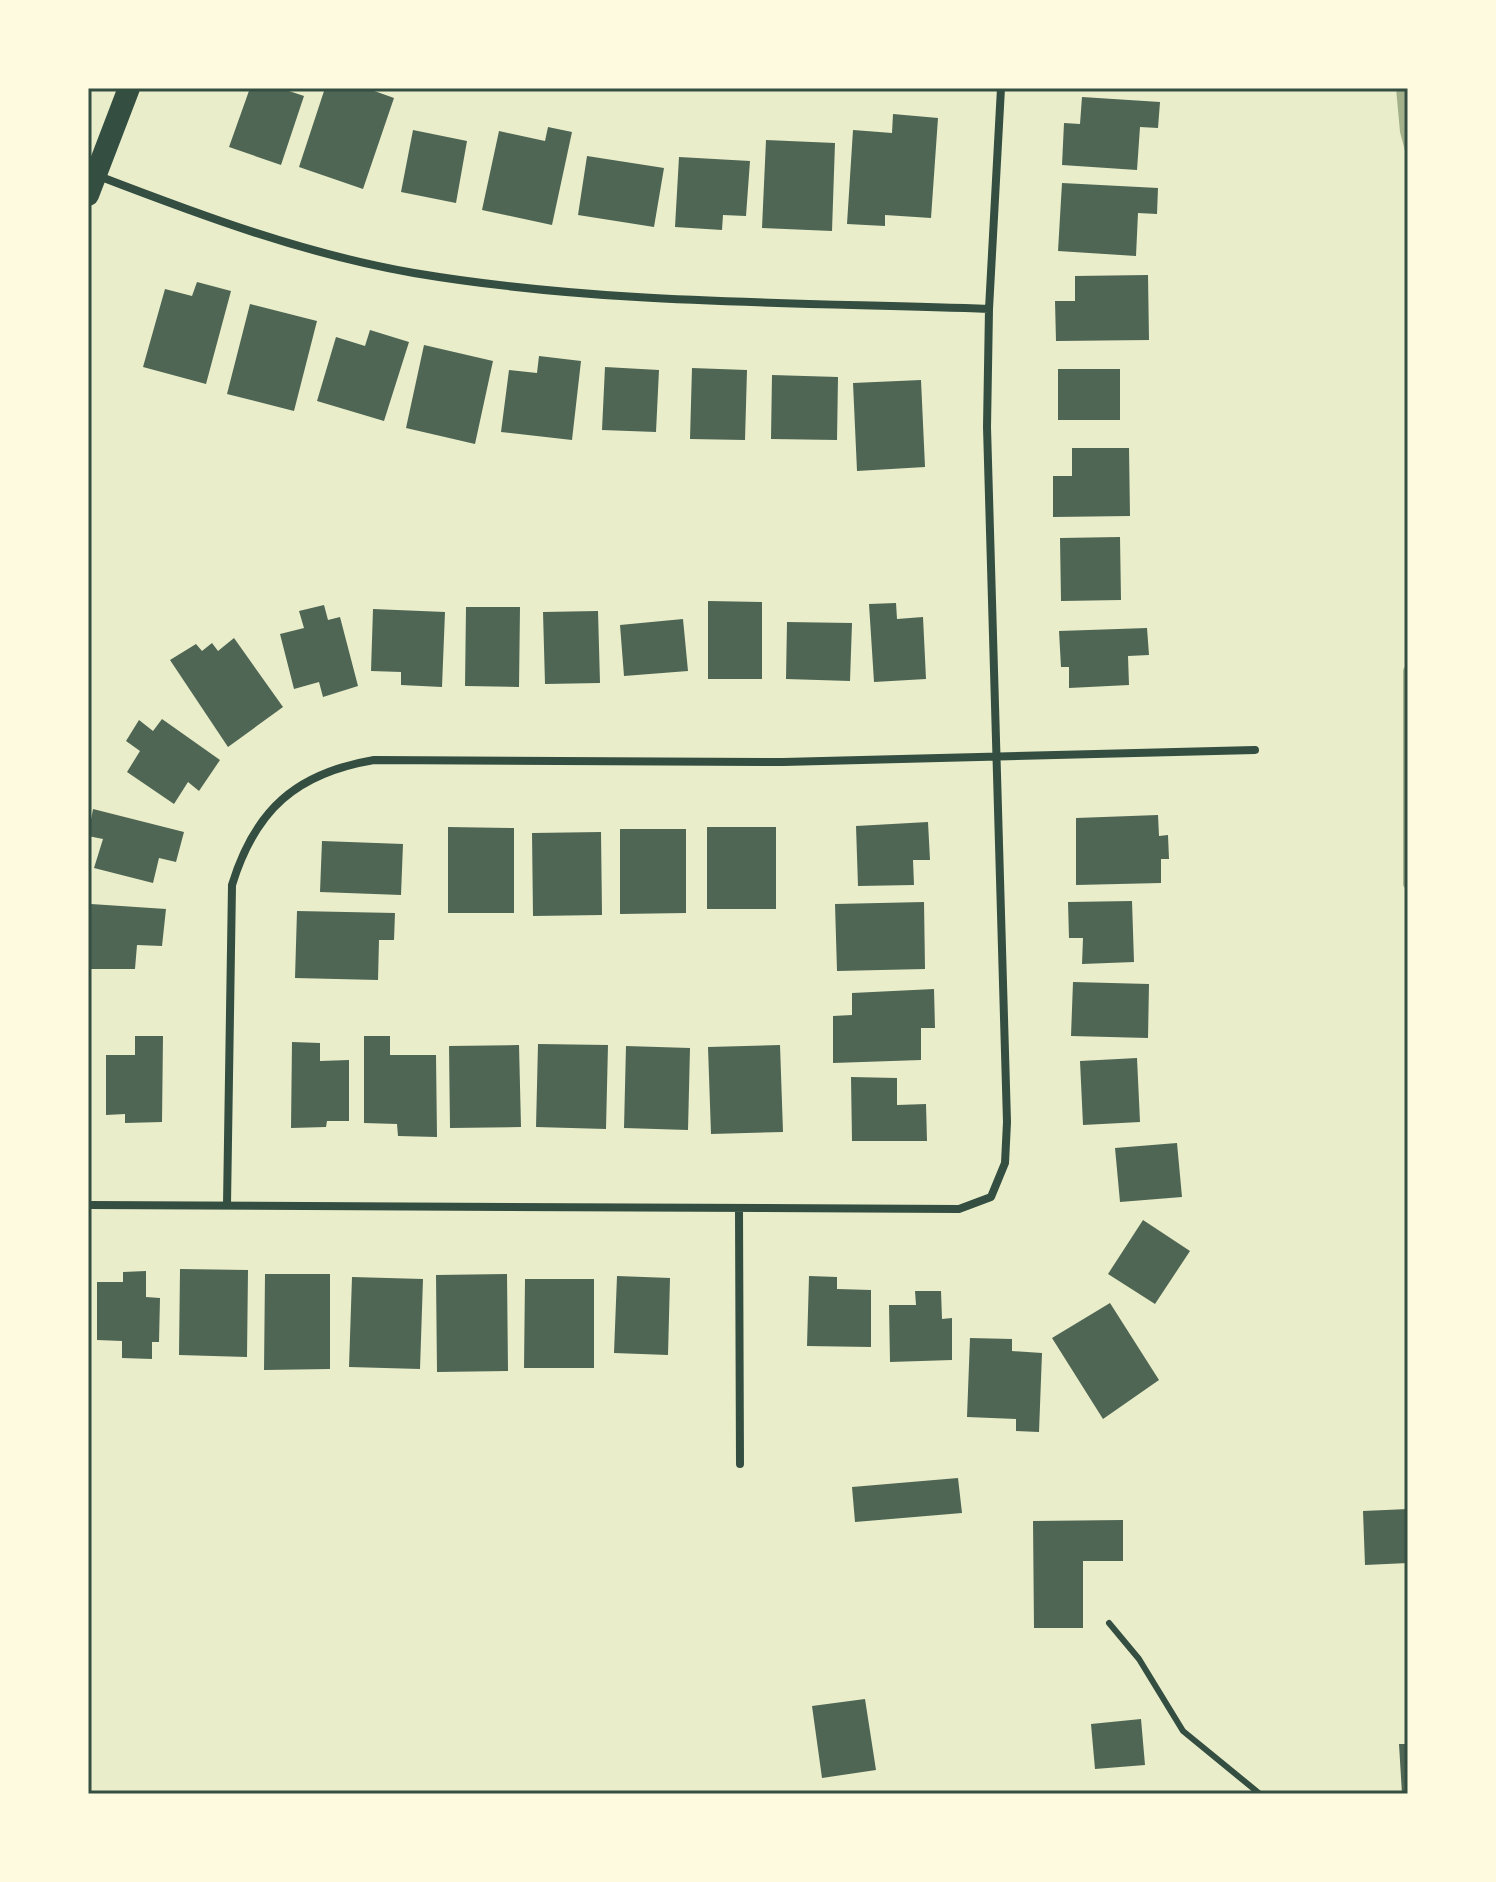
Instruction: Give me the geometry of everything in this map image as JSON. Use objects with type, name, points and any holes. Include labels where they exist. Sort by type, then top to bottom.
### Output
[{"type":"highway","points":[[91,181],[129,88]]},
{"type":"street","points":[[88,1205],[959,1209],[991,1197],[1005,1163],[1007,1122],[988,543],[989,309],[1001,88]]},
{"type":"street","points":[[91,181],[339,257],[444,277],[597,295],[989,309]]},
{"type":"street","points":[[227,1205],[232,885],[241,855],[255,828],[274,806],[318,775],[345,765],[374,760],[783,762],[1255,750]]},
{"type":"street","points":[[739,1210],[740,1464]]},
{"type":"lane","points":[[1109,1623],[1139,1659],[1183,1731],[1260,1794]]},
{"type":"shaded area","points":[[1396,88],[1408,88],[1408,162],[1400,132]]},
{"type":"building","points":[[250,88],[280,88],[304,96],[281,165],[229,147]]},
{"type":"building","points":[[325,88],[366,88],[394,98],[363,189],[299,167]]},
{"type":"building","points":[[1082,97],[1160,102],[1158,128],[1140,127],[1137,170],[1062,165],[1064,123],[1080,124]]},
{"type":"building","points":[[893,114],[938,118],[931,218],[885,215],[885,226],[847,224],[853,130],[892,133]]},
{"type":"building","points":[[548,127],[572,132],[552,225],[482,210],[499,131],[545,141]]},
{"type":"building","points":[[413,130],[467,141],[456,203],[401,192]]},
{"type":"building","points":[[766,140],[835,143],[832,231],[762,228]]},
{"type":"building","points":[[587,156],[664,168],[654,227],[578,215]]},
{"type":"building","points":[[679,157],[750,161],[746,216],[723,215],[722,230],[675,227]]},
{"type":"building","points":[[1062,183],[1158,188],[1157,214],[1138,213],[1136,256],[1058,251]]},
{"type":"building","points":[[1148,275],[1149,340],[1056,341],[1055,301],[1075,301],[1075,276]]},
{"type":"building","points":[[197,282],[231,291],[206,384],[143,367],[165,289],[192,296]]},
{"type":"building","points":[[250,304],[317,321],[294,411],[227,394]]},
{"type":"building","points":[[370,330],[409,342],[384,421],[317,401],[336,337],[365,346]]},
{"type":"building","points":[[424,345],[493,361],[475,444],[406,428]]},
{"type":"building","points":[[539,356],[581,361],[572,440],[501,432],[509,370],[537,373]]},
{"type":"building","points":[[605,367],[659,370],[656,432],[602,430]]},
{"type":"building","points":[[692,368],[747,370],[745,440],[690,439]]},
{"type":"building","points":[[1058,369],[1120,369],[1120,420],[1058,420]]},
{"type":"building","points":[[772,375],[838,377],[837,440],[771,439]]},
{"type":"building","points":[[921,380],[925,467],[857,471],[853,383]]},
{"type":"building","points":[[1072,448],[1129,448],[1130,516],[1053,517],[1053,476],[1072,476]]},
{"type":"building","points":[[1120,537],[1121,600],[1061,601],[1060,538]]},
{"type":"building","points":[[708,601],[762,602],[762,679],[708,679]]},
{"type":"building","points":[[896,603],[897,619],[923,617],[926,679],[874,682],[869,604]]},
{"type":"building","points":[[324,605],[328,620],[340,617],[358,686],[323,697],[319,682],[294,689],[280,634],[304,628],[299,611]]},
{"type":"building","points":[[466,607],[520,607],[519,687],[465,686]]},
{"type":"building","points":[[373,609],[445,612],[442,687],[401,685],[401,672],[371,671]]},
{"type":"building","points":[[598,611],[600,683],[545,684],[543,612]]},
{"type":"building","points":[[683,619],[688,671],[624,676],[620,625]]},
{"type":"building","points":[[787,622],[852,623],[850,681],[786,679]]},
{"type":"building","points":[[1147,628],[1149,655],[1128,656],[1129,685],[1069,688],[1069,667],[1061,667],[1059,631]]},
{"type":"building","points":[[234,638],[283,707],[228,747],[170,660],[196,644],[202,651],[212,643],[218,651]]},
{"type":"building","points":[[162,719],[220,760],[199,791],[188,782],[174,804],[127,772],[140,751],[126,741],[139,720],[153,731]]},
{"type":"building","points":[[93,809],[184,832],[176,862],[159,858],[153,883],[94,868],[103,839],[88,836]]},
{"type":"building","points":[[1158,815],[1159,836],[1168,835],[1169,859],[1161,859],[1161,883],[1076,885],[1076,818]]},
{"type":"building","points":[[928,822],[930,860],[913,860],[914,885],[858,886],[856,826]]},
{"type":"building","points":[[448,827],[514,828],[514,913],[448,913]]},
{"type":"building","points":[[707,827],[776,827],[776,909],[707,909]]},
{"type":"building","points":[[620,829],[686,829],[686,913],[620,914]]},
{"type":"building","points":[[601,832],[602,915],[533,916],[532,833]]},
{"type":"building","points":[[322,841],[403,844],[401,895],[320,892]]},
{"type":"building","points":[[1132,901],[1134,962],[1082,964],[1083,938],[1069,938],[1068,902]]},
{"type":"building","points":[[924,902],[925,969],[837,971],[835,904]]},
{"type":"building","points":[[91,904],[166,909],[162,946],[137,945],[135,969],[88,969]]},
{"type":"building","points":[[297,911],[395,913],[394,940],[379,940],[378,980],[295,978]]},
{"type":"building","points":[[1073,982],[1149,984],[1148,1038],[1071,1036]]},
{"type":"building","points":[[934,989],[935,1028],[921,1028],[921,1060],[833,1063],[833,1016],[852,1015],[852,993]]},
{"type":"building","points":[[135,1036],[163,1036],[162,1122],[125,1123],[125,1114],[106,1115],[106,1055],[135,1055]]},
{"type":"building","points":[[364,1036],[390,1036],[390,1055],[436,1055],[437,1137],[398,1136],[397,1124],[364,1123]]},
{"type":"building","points":[[292,1042],[320,1043],[320,1061],[349,1060],[349,1121],[327,1121],[326,1127],[291,1128]]},
{"type":"building","points":[[538,1044],[608,1045],[606,1129],[536,1127]]},
{"type":"building","points":[[519,1045],[521,1127],[450,1128],[449,1046]]},
{"type":"building","points":[[780,1045],[783,1132],[711,1134],[708,1047]]},
{"type":"building","points":[[626,1046],[690,1048],[688,1130],[624,1128]]},
{"type":"building","points":[[1137,1058],[1140,1122],[1083,1125],[1080,1061]]},
{"type":"building","points":[[851,1077],[897,1078],[897,1105],[926,1104],[927,1141],[852,1141]]},
{"type":"building","points":[[1177,1143],[1182,1197],[1120,1202],[1115,1148]]},
{"type":"building","points":[[1143,1220],[1190,1251],[1155,1304],[1108,1274]]},
{"type":"building","points":[[180,1269],[248,1270],[247,1357],[179,1355]]},
{"type":"building","points":[[146,1271],[146,1297],[160,1298],[159,1342],[152,1342],[152,1359],[122,1358],[122,1341],[97,1340],[97,1282],[123,1282],[123,1272]]},
{"type":"building","points":[[265,1274],[330,1274],[330,1369],[264,1370]]},
{"type":"building","points":[[507,1274],[508,1371],[437,1372],[436,1275]]},
{"type":"building","points":[[617,1276],[670,1278],[668,1355],[614,1353]]},
{"type":"building","points":[[809,1276],[837,1277],[837,1289],[871,1290],[871,1347],[807,1346]]},
{"type":"building","points":[[352,1277],[423,1279],[420,1369],[349,1367]]},
{"type":"building","points":[[525,1279],[594,1279],[594,1368],[524,1368]]},
{"type":"building","points":[[915,1291],[941,1291],[942,1319],[952,1318],[952,1360],[890,1362],[889,1305],[916,1305]]},
{"type":"building","points":[[1110,1303],[1159,1380],[1103,1419],[1052,1338]]},
{"type":"building","points":[[970,1338],[1012,1339],[1012,1351],[1042,1353],[1039,1432],[1016,1431],[1016,1419],[967,1417]]},
{"type":"building","points":[[958,1478],[962,1513],[855,1522],[852,1487]]},
{"type":"building","points":[[1408,1509],[1408,1563],[1365,1565],[1363,1511]]},
{"type":"building","points":[[1123,1520],[1123,1561],[1083,1561],[1083,1628],[1034,1628],[1033,1521]]},
{"type":"building","points":[[865,1699],[876,1770],[822,1778],[812,1706]]},
{"type":"building","points":[[1141,1719],[1145,1765],[1095,1769],[1091,1724]]},
{"type":"building","points":[[1399,1744],[1408,1744],[1408,1794],[1402,1794]]},
{"type":"waterway","points":[[1408,671],[1408,884]]}]
